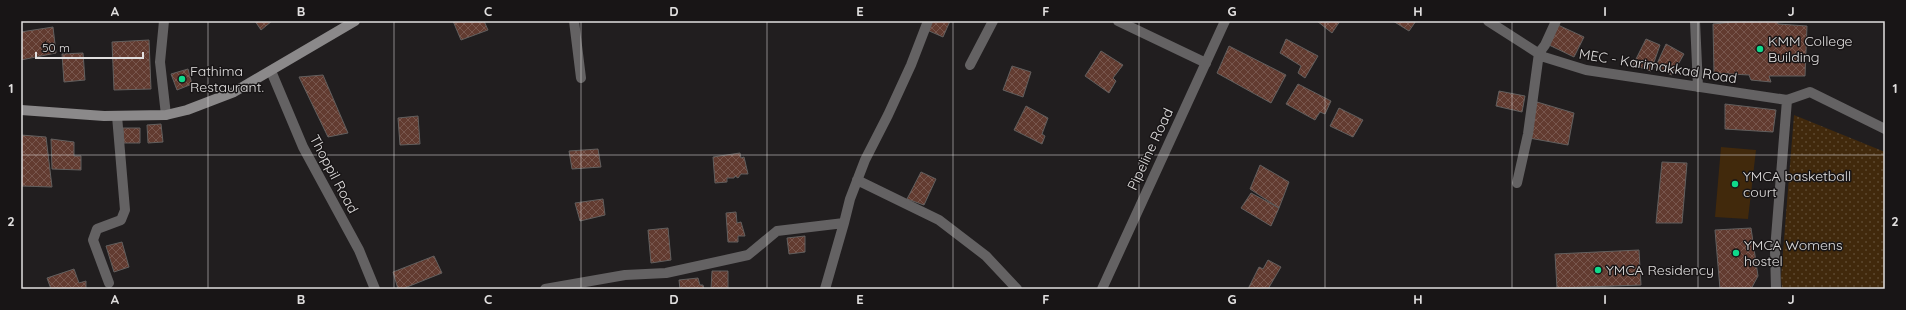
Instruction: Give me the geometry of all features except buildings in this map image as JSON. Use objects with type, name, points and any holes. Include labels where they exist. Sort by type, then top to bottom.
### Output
[{"type":"main road","points":[[21,110],[117,116],[166,115],[187,110],[234,92],[355,21]]},
{"type":"street","points":[[164,21],[160,62],[166,115]]},
{"type":"street","points":[[574,21],[581,78]]},
{"type":"street","points":[[825,289],[857,180],[865,160],[911,65],[928,21]]},
{"type":"street","points":[[970,65],[993,21]]},
{"type":"street","points":[[1118,21],[1206,63]]},
{"type":"street","name":"Pipeline Road","points":[[1102,289],[1225,21]]},
{"type":"street","name":"MEC - Karimakkad Road","points":[[1488,21],[1544,57],[1586,70],[1788,100]]},
{"type":"street","points":[[1517,183],[1528,134],[1539,53],[1545,45],[1556,21]]},
{"type":"street","points":[[1695,21],[1698,87]]},
{"type":"street","name":"Thoppil Road","points":[[271,71],[303,147],[359,250],[376,289]]},
{"type":"street","points":[[1776,289],[1775,250],[1788,100],[1810,92],[1885,129]]},
{"type":"street","points":[[109,283],[93,240],[97,229],[121,220],[125,210],[117,116]]},
{"type":"street","points":[[857,180],[939,220],[986,256],[1017,289]]},
{"type":"street","points":[[544,289],[625,275],[666,273],[681,270],[748,255],[777,230],[844,223]]},
{"type":"shaded area","points":[[1794,115],[1885,152],[1885,289],[1782,289],[1781,277]]},
{"type":"shaded area","name":"YMCA basketball court","points":[[1721,147],[1756,150],[1748,219],[1715,217]]},
{"type":"place","name":"KMM College Building","points":[[1760,49]]},
{"type":"place","name":"Fathima Restaurant.","points":[[182,79]]},
{"type":"place","name":"YMCA basketball court","points":[[1735,184]]},
{"type":"place","name":"YMCA Womens hostel","points":[[1736,253]]},
{"type":"place","name":"YMCA Residency","points":[[1598,270]]}]
